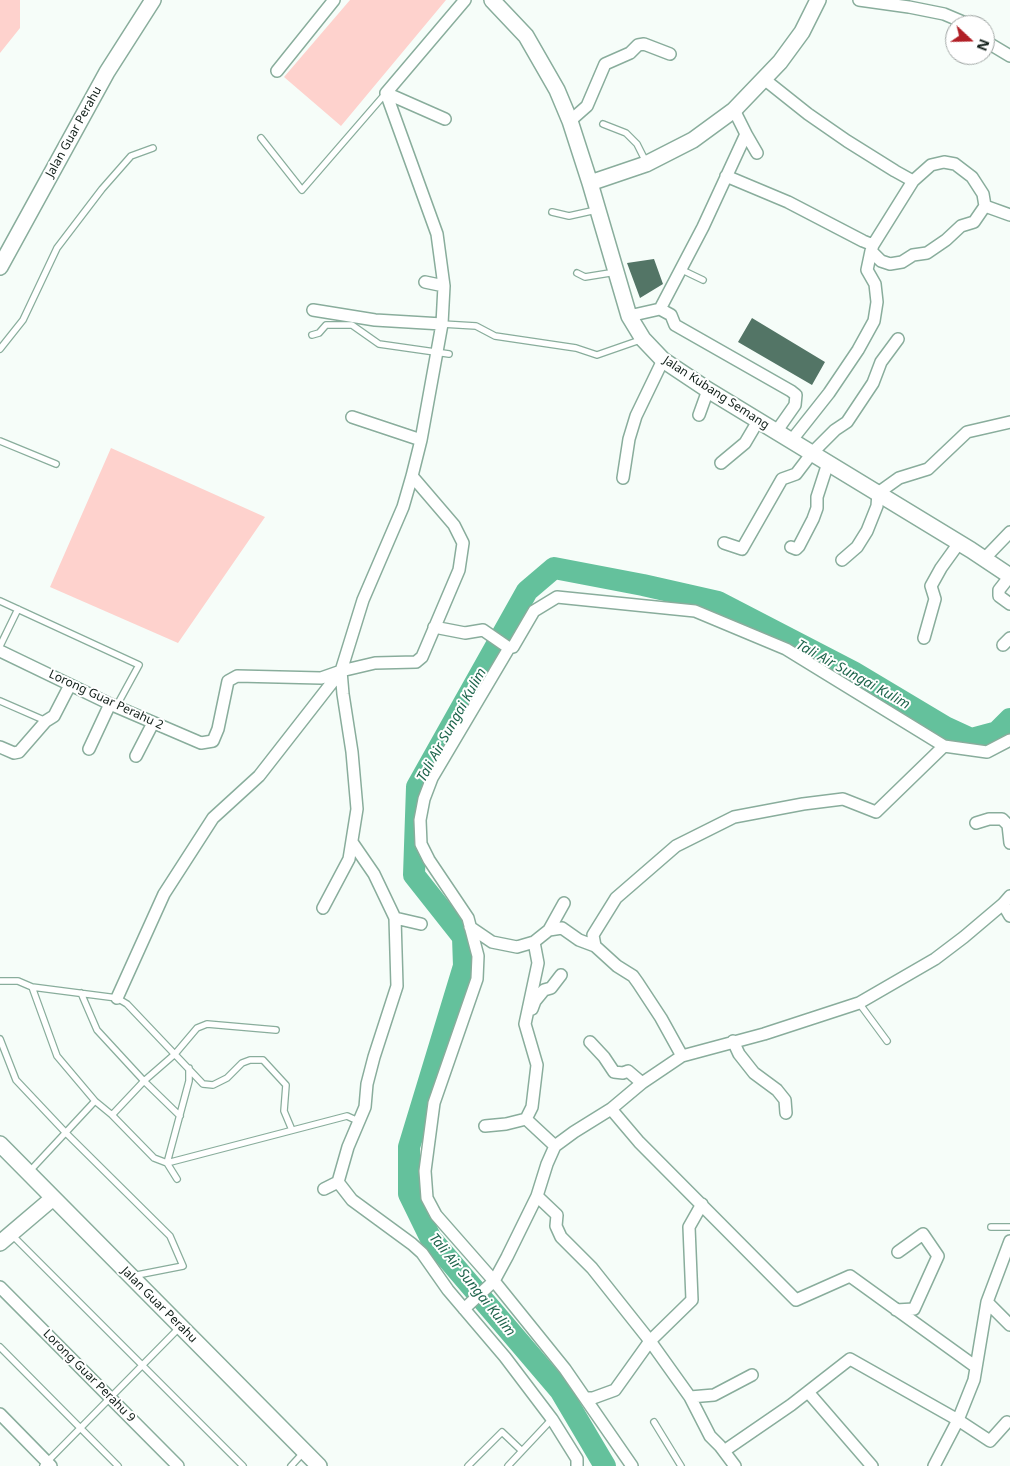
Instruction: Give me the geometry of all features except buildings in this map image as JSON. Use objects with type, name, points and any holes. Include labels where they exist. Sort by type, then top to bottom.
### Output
[{"type":"street","points":[[277,71],[334,0]]},
{"type":"street","points":[[386,93],[465,0]]},
{"type":"street","name":"Jalan Kubang Semang","points":[[492,0],[526,36],[557,90],[570,121],[590,183],[629,316],[643,339],[662,360],[708,390],[1010,576]]},
{"type":"street","points":[[590,183],[646,164],[693,140],[734,110],[780,62],[802,32],[818,0]]},
{"type":"street","points":[[859,0],[909,6],[946,15]]},
{"type":"street","name":"Jalan Guar Perahu","points":[[0,267],[107,72],[149,3]]},
{"type":"street","points":[[570,121],[587,106],[605,64],[630,53],[638,45],[644,44],[670,54]]},
{"type":"street","points":[[995,47],[1010,56]]},
{"type":"street","points":[[764,80],[847,141],[894,171],[913,180]]},
{"type":"street","points":[[386,93],[444,119]]},
{"type":"street","points":[[323,908],[348,859],[357,809],[342,671],[363,600],[402,507],[412,476],[421,440],[442,324],[444,286],[437,234],[386,93]]},
{"type":"street","points":[[734,110],[757,153]]},
{"type":"street","points":[[660,309],[746,134]]},
{"type":"street","points":[[726,176],[788,202],[862,241],[872,248],[881,261],[890,264],[902,262],[913,255],[927,253],[946,240],[961,226],[974,222],[985,206],[983,194],[972,178],[955,164],[944,162],[931,165],[913,180],[872,248],[867,270],[875,284],[877,302],[874,321],[858,350],[829,393],[791,441]]},
{"type":"street","points":[[985,206],[1010,216]]},
{"type":"street","points":[[425,282],[444,286]]},
{"type":"street","points":[[629,316],[660,309],[671,315],[675,324],[791,391],[796,395],[795,405],[776,432]]},
{"type":"street","points":[[313,310],[375,320],[442,324]]},
{"type":"street","points":[[724,543],[742,549],[782,479],[796,474],[834,430],[847,422],[873,383],[881,362],[898,340]]},
{"type":"street","points":[[623,478],[629,439],[636,416],[662,360]]},
{"type":"street","points":[[699,415],[708,390]]},
{"type":"street","points":[[352,417],[421,440]]},
{"type":"street","points":[[721,463],[745,443],[758,421]]},
{"type":"street","points":[[842,560],[857,547],[867,530],[874,514],[878,493],[900,478],[928,469],[968,432],[1010,422]]},
{"type":"street","points":[[791,547],[796,549],[799,546],[818,508],[817,497],[828,463]]},
{"type":"street","points":[[117,998],[164,894],[213,818],[259,776],[342,671],[374,663],[416,662],[422,657],[459,570],[463,543],[454,525],[412,476]]},
{"type":"street","points":[[984,559],[1010,532]]},
{"type":"street","points":[[924,638],[935,599],[931,586],[959,543]]},
{"type":"street","points":[[1010,576],[1000,590],[999,596],[1010,604]]},
{"type":"street","points":[[434,627],[465,633],[483,630],[507,647],[513,648],[534,611],[557,596],[695,611],[786,649],[944,746],[987,752],[1010,740]]},
{"type":"street","points":[[507,647],[432,778],[424,799],[420,820],[421,844],[429,860],[468,918],[478,956],[477,979],[434,1103],[425,1170],[428,1198],[436,1215],[565,1369],[632,1466]]},
{"type":"street","name":"Lorong Guar Perahu 2","points":[[0,651],[113,705],[200,743],[213,741],[218,729],[228,681],[237,676],[321,678],[342,671]]},
{"type":"street","points":[[0,747],[14,753],[19,752],[46,721],[54,716],[70,685]]},
{"type":"street","points":[[89,749],[113,705]]},
{"type":"street","points":[[136,756],[153,722]]},
{"type":"street","points":[[595,946],[593,935],[616,898],[676,846],[734,817],[803,804],[842,799],[876,812],[944,746]]},
{"type":"street","points":[[976,823],[989,819],[1002,820],[1008,825],[1010,843]]},
{"type":"street","points":[[324,1189],[338,1182],[348,1146],[365,1107],[367,1084],[374,1057],[397,986],[395,918],[374,874],[352,842]]},
{"type":"street","points":[[466,1306],[492,1281],[507,1256],[537,1196],[555,1146],[611,1109],[642,1083],[682,1056],[764,1034],[859,1003],[935,959],[1007,900],[1010,916]]},
{"type":"street","points":[[470,927],[492,942],[516,947],[534,942],[548,930],[564,903]]},
{"type":"street","points":[[395,918],[421,924]]},
{"type":"street","points":[[548,930],[562,928],[578,940],[595,946],[617,966],[633,976],[661,1018],[682,1056]]},
{"type":"street","points":[[485,1126],[506,1124],[526,1119],[532,1107],[537,1065],[525,1024],[538,963],[534,942]]},
{"type":"street","points":[[525,1024],[534,1001],[544,990],[551,988],[561,975]]},
{"type":"street","points":[[733,1041],[739,1054],[754,1073],[777,1090],[786,1100],[786,1113]]},
{"type":"street","points":[[590,1042],[604,1057],[614,1072],[623,1073],[628,1071],[642,1083]]},
{"type":"street","points":[[611,1109],[639,1142],[796,1300],[850,1276],[976,1367]]},
{"type":"street","points":[[526,1119],[555,1146]]},
{"type":"street","name":"Jalan Guar Perahu","points":[[0,1144],[319,1466]]},
{"type":"street","points":[[338,1182],[352,1200],[422,1253],[466,1306],[552,1420],[577,1459],[577,1466]]},
{"type":"street","points":[[537,1196],[557,1215],[556,1226],[562,1237],[592,1268],[650,1341],[690,1397],[710,1436],[735,1466]]},
{"type":"street","points":[[6,1239],[54,1198]]},
{"type":"street","points":[[585,1398],[593,1398],[614,1390],[650,1341],[692,1300],[689,1227],[702,1204]]},
{"type":"street","points":[[896,1310],[914,1309],[938,1256],[923,1234],[898,1252]]},
{"type":"street","points":[[934,1466],[958,1420],[974,1380],[987,1302],[1010,1241]]},
{"type":"street","name":"Lorong Guar Perahu 9","points":[[0,1287],[178,1466]]},
{"type":"street","points":[[987,1302],[1010,1325]]},
{"type":"street","points":[[724,1451],[792,1405],[850,1359],[990,1440],[1007,1422]]},
{"type":"street","points":[[690,1397],[714,1395],[752,1375]]},
{"type":"street","points":[[808,1392],[872,1466]]},
{"type":"street","points":[[0,1414],[47,1465]]},
{"type":"lane","points":[[261,138],[302,190],[386,93]]},
{"type":"lane","points":[[603,124],[626,133],[637,144],[646,164]]},
{"type":"lane","points":[[0,349],[23,320],[57,248],[102,189],[131,156],[153,148]]},
{"type":"lane","points":[[552,212],[568,216],[598,209]]},
{"type":"lane","points":[[680,269],[703,280]]},
{"type":"lane","points":[[577,273],[585,277],[616,272]]},
{"type":"lane","points":[[442,324],[476,326],[495,336],[576,348],[597,355],[643,339]]},
{"type":"lane","points":[[312,335],[319,333],[326,325],[352,325],[379,344],[436,354],[449,354]]},
{"type":"lane","points":[[0,441],[56,464]]},
{"type":"lane","points":[[0,601],[139,665],[113,705]]},
{"type":"lane","points":[[0,646],[18,609]]},
{"type":"lane","points":[[0,701],[46,721]]},
{"type":"lane","points":[[0,981],[18,981],[32,987],[117,998],[126,1004],[203,1084],[213,1085],[227,1078],[242,1063],[250,1060],[263,1060],[286,1085],[284,1111],[292,1130]]},
{"type":"lane","points":[[32,987],[57,1056],[95,1101],[112,1114],[154,1158],[167,1162],[347,1116],[358,1121]]},
{"type":"lane","points":[[81,993],[97,1030],[144,1081],[180,1116]]},
{"type":"lane","points":[[859,1003],[887,1041]]},
{"type":"lane","points":[[112,1114],[144,1081],[175,1054],[197,1028],[207,1024],[276,1030]]},
{"type":"lane","points":[[0,1039],[16,1080],[170,1236],[183,1266],[130,1276]]},
{"type":"lane","points":[[177,1179],[167,1162],[189,1082],[188,1067]]},
{"type":"lane","points":[[28,1173],[95,1101]]},
{"type":"lane","points":[[991,1226],[1010,1227]]},
{"type":"lane","points":[[6,1239],[142,1364],[243,1466]]},
{"type":"lane","points":[[47,1465],[110,1397],[181,1326]]},
{"type":"lane","points":[[0,1347],[118,1466]]},
{"type":"lane","points":[[508,1466],[552,1420]]},
{"type":"lane","points":[[654,1422],[681,1466]]},
{"type":"lane","points":[[468,1466],[502,1432],[522,1451]]},
{"type":"lane","points":[[291,1466],[305,1452]]},
{"type":"shaded area","points":[[0,0],[20,0],[20,28],[0,53]]},
{"type":"shaded area","points":[[350,0],[446,0],[341,126],[284,77]]},
{"type":"shaded area","points":[[111,448],[265,517],[178,643],[50,587]]},
{"type":"waterway","name":"Tali Air Sungai Kulim","points":[[605,1466],[560,1390],[431,1239],[409,1194],[409,1147],[464,966],[463,937],[414,875],[417,787],[527,591],[554,568],[718,602],[853,672],[945,727],[971,739],[997,732],[1010,719]]}]
